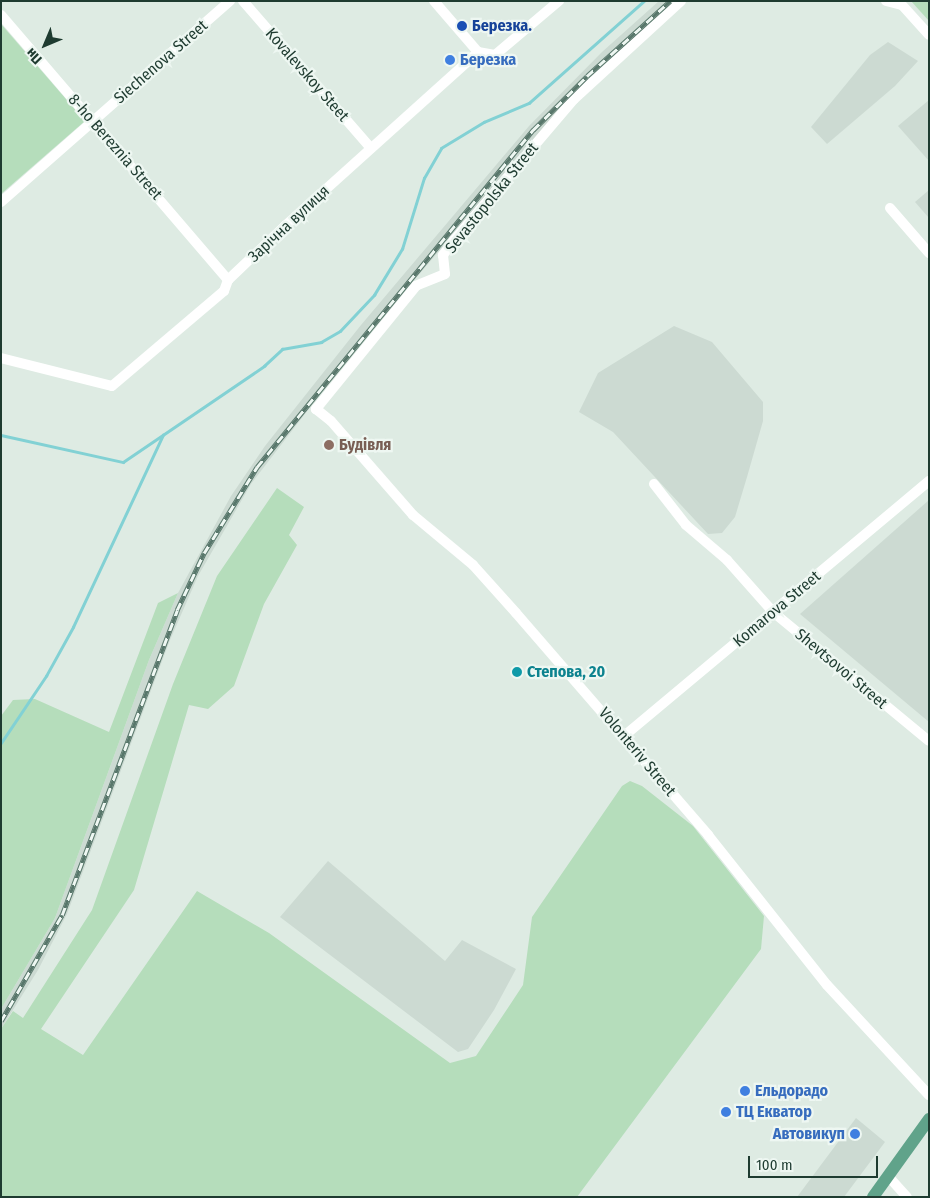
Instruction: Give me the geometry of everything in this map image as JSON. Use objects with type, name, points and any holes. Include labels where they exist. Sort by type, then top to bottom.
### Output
[{"type":"main road","points":[[873,1197],[929,1119]]},
{"type":"street","name":"Siechenova Street","points":[[1,202],[230,1]]},
{"type":"street","name":"Kovalevskoy Steet","points":[[243,1],[371,148]]},
{"type":"street","points":[[434,1],[478,52],[495,55],[559,1]]},
{"type":"street","name":"Sevastopolska Street","points":[[331,421],[316,409],[416,286],[445,274],[443,255],[454,240],[574,99],[681,1]]},
{"type":"street","points":[[886,1],[902,5],[929,35]]},
{"type":"street","name":"8-ho Bereznia Street","points":[[1,15],[228,280]]},
{"type":"street","name":"Зарічна вулиця","points":[[1,358],[112,386],[224,291],[228,280],[478,52]]},
{"type":"street","points":[[890,208],[929,253]]},
{"type":"street","name":"Volonteriv Street","points":[[331,421],[413,515],[473,565],[624,736],[827,985],[929,1095]]},
{"type":"street","name":"Komarova Street","points":[[624,736],[929,481]]},
{"type":"street","name":"Shevtsovoi Street","points":[[654,484],[686,524],[727,560],[773,612],[929,742]]},
{"type":"street","points":[[888,1176],[907,1197]]},
{"type":"shaded area","points":[[659,1],[680,1],[538,135],[352,353],[251,484],[198,576],[170,640],[67,914],[38,970],[1,1029],[1,1009],[55,918],[149,660],[178,593],[231,496],[265,446],[361,325],[529,126],[602,52]]},
{"type":"shaded area","points":[[888,42],[918,61],[895,86],[827,144],[811,127],[870,55]]},
{"type":"shaded area","points":[[929,100],[929,161],[898,126]]},
{"type":"shaded area","points":[[929,190],[929,218],[915,202]]},
{"type":"shaded area","points":[[674,326],[712,342],[763,402],[763,421],[735,517],[722,533],[708,534],[613,432],[579,412],[598,373]]},
{"type":"shaded area","points":[[929,500],[929,722],[800,614]]},
{"type":"shaded area","points":[[328,861],[445,961],[462,940],[516,969],[494,1010],[468,1049],[458,1052],[280,917]]},
{"type":"shaded area","points":[[856,1118],[885,1142],[844,1197],[797,1197]]},
{"type":"green space","points":[[911,1],[929,1],[929,21]]},
{"type":"green space","points":[[1,24],[85,121],[1,194]]},
{"type":"green space","points":[[277,488],[304,507],[289,535],[297,545],[264,604],[234,686],[208,709],[189,705],[134,890],[41,1029],[83,1055],[197,891],[269,933],[450,1063],[476,1056],[523,985],[532,917],[622,786],[630,781],[642,786],[693,826],[764,916],[761,949],[577,1197],[1,1197],[1,1029],[13,1011],[23,1018],[92,910],[173,684],[217,576]]},
{"type":"green space","points":[[178,593],[149,660],[55,918],[1,1009],[1,716],[13,700],[35,699],[109,732],[158,603]]},
{"type":"waterway","points":[[1,435],[123,462],[264,366],[282,349],[321,342],[340,331],[374,295],[402,249],[424,178],[441,148],[484,122],[529,103],[644,1]]},
{"type":"waterway","points":[[1,743],[46,676],[73,627],[163,435]]},
{"type":"railway","points":[[1,1021],[62,915],[177,610],[204,553],[257,467],[533,130],[587,76],[670,1]]},
{"type":"place","name":"Березка.","points":[[462,26]]},
{"type":"place","name":"Березка","points":[[450,60]]},
{"type":"place","name":"Будівля","points":[[329,445]]},
{"type":"place","name":"Степова, 20","points":[[517,672]]},
{"type":"place","name":"Ельдорадо","points":[[745,1091]]},
{"type":"place","name":"ТЦ Екватор","points":[[726,1112]]},
{"type":"place","name":"Автовикуп","points":[[855,1134]]}]
